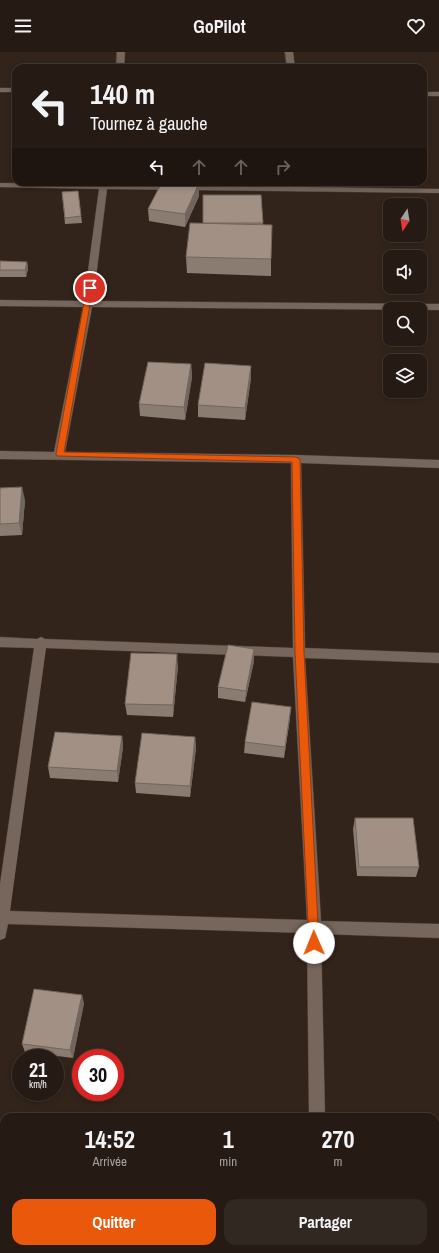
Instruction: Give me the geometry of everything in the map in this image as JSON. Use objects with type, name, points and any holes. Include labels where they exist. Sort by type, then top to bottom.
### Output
[{"type":"street","points":[[120,64],[121,52]]},
{"type":"street","points":[[289,52],[290,64]]},
{"type":"street","points":[[0,90],[12,90]]},
{"type":"street","points":[[427,94],[439,94]]},
{"type":"street","points":[[0,185],[12,185]]},
{"type":"street","points":[[60,454],[88,303],[104,186]]},
{"type":"street","points":[[200,186],[439,191]]},
{"type":"street","points":[[0,302],[439,307]]},
{"type":"street","points":[[0,455],[60,454],[296,459],[439,464]]},
{"type":"street","points":[[296,459],[299,652],[314,927],[317,1113]]},
{"type":"street","points":[[0,642],[41,642],[439,658]]},
{"type":"street","points":[[0,933],[1,917],[41,642]]},
{"type":"street","points":[[1,917],[439,931]]},
{"type":"building","points":[[160,186],[198,186],[185,214],[148,209]]},
{"type":"building","points":[[78,191],[81,216],[65,218],[62,192]]},
{"type":"building","points":[[203,195],[261,195],[263,223],[203,223]]},
{"type":"building","points":[[190,223],[272,225],[271,259],[186,257]]},
{"type":"building","points":[[0,261],[27,262],[25,270],[0,270]]},
{"type":"building","points":[[148,362],[191,364],[184,407],[139,404]]},
{"type":"building","points":[[205,363],[251,366],[245,408],[198,405]]},
{"type":"building","points":[[22,487],[19,523],[0,524],[0,488]]},
{"type":"building","points":[[228,645],[254,649],[246,691],[218,687]]},
{"type":"building","points":[[131,653],[177,654],[173,705],[125,704]]},
{"type":"building","points":[[252,702],[291,707],[285,747],[245,742]]},
{"type":"building","points":[[55,732],[122,736],[117,771],[48,767]]},
{"type":"building","points":[[142,733],[195,737],[190,786],[135,783]]},
{"type":"building","points":[[355,818],[413,818],[419,867],[359,867]]},
{"type":"building","points":[[34,989],[82,995],[70,1050],[22,1044]]},
{"type":"route","points":[[90,288],[60,454],[296,459],[299,652],[314,943]]}]
